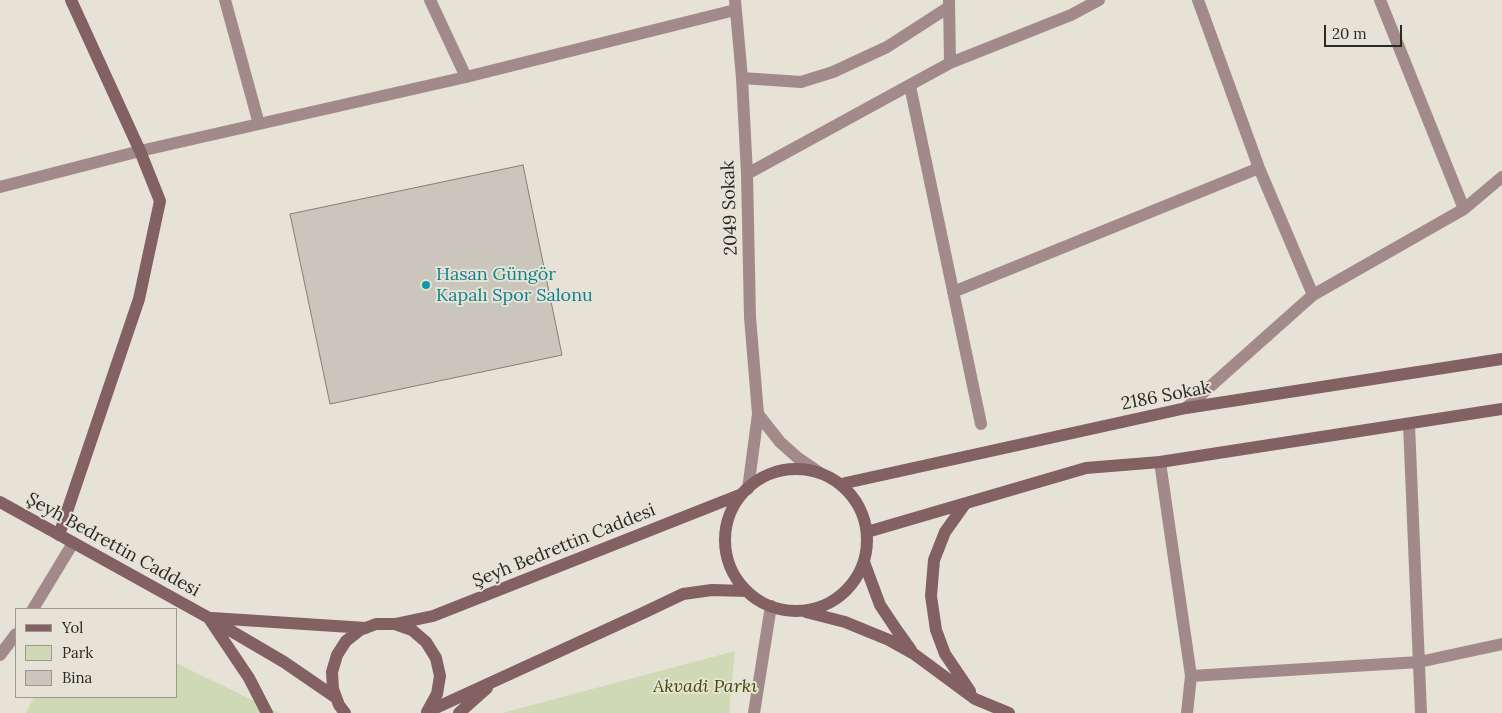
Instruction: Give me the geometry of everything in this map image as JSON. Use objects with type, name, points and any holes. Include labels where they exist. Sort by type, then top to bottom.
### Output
[{"type":"main road","points":[[59,535],[140,300],[160,201],[140,151],[70,0]]},
{"type":"main road","name":"2186 Sokak","points":[[841,484],[1186,408],[1502,359]]},
{"type":"main road","points":[[867,532],[1086,468],[1160,462],[1502,409]]},
{"type":"main road","points":[[805,612],[828,605],[847,591],[861,571],[868,548],[867,532],[866,524],[857,502],[841,484],[820,473],[796,469],[773,473],[752,484],[737,501],[727,522],[725,546],[730,568],[743,588],[760,602],[782,611],[805,612],[845,622],[889,640],[914,654],[975,699],[1010,713]]},
{"type":"main road","name":"Şeyh Bedrettin Caddesi","points":[[209,618],[366,628],[376,624],[395,624],[433,616],[746,491]]},
{"type":"main road","name":"Şeyh Bedrettin Caddesi","points":[[0,502],[209,618],[284,662],[336,696]]},
{"type":"main road","points":[[965,504],[945,532],[934,560],[931,596],[936,630],[945,654],[975,699]]},
{"type":"main road","points":[[864,562],[870,583],[880,605],[914,654]]},
{"type":"main road","points":[[427,712],[683,594],[712,590],[747,591]]},
{"type":"main road","points":[[209,618],[249,678],[267,713]]},
{"type":"main road","points":[[395,624],[412,630],[426,642],[436,658],[440,676],[439,685],[437,694],[427,712]]},
{"type":"main road","points":[[343,712],[333,689],[332,672],[337,655],[346,641],[360,630],[366,628]]},
{"type":"main road","points":[[459,713],[496,680]]},
{"type":"street","points":[[225,0],[259,124]]},
{"type":"street","points":[[430,0],[466,77]]},
{"type":"street","points":[[747,174],[950,63],[1071,15],[1099,0]]},
{"type":"street","points":[[1198,0],[1259,168],[1313,295]]},
{"type":"street","points":[[1380,0],[1464,209]]},
{"type":"street","points":[[949,4],[950,63]]},
{"type":"street","points":[[742,78],[801,82],[833,72],[887,47],[949,4]]},
{"type":"street","points":[[0,187],[140,151],[466,77],[735,5]]},
{"type":"street","name":"2049 Sokak","points":[[735,5],[742,78],[747,174],[750,317],[758,414],[746,491]]},
{"type":"street","points":[[910,86],[981,424]]},
{"type":"street","points":[[953,292],[1259,168]]},
{"type":"street","points":[[1186,408],[1313,295],[1464,209],[1502,177]]},
{"type":"street","points":[[758,414],[780,442],[798,458],[820,473]]},
{"type":"street","points":[[1409,424],[1422,713]]},
{"type":"street","points":[[1160,462],[1191,676],[1187,713]]},
{"type":"street","points":[[34,608],[73,543]]},
{"type":"street","points":[[754,713],[771,606]]},
{"type":"street","points":[[0,655],[15,635]]},
{"type":"street","points":[[1191,676],[1419,662],[1502,644]]},
{"type":"green space","name":"Akvadi Parkı","points":[[735,651],[729,713],[502,713]]},
{"type":"green space","points":[[178,664],[279,713],[26,713],[34,698],[178,698]]},
{"type":"building","name":"Hasan Güngör Kapalı Spor Salonu","points":[[523,165],[562,355],[330,404],[290,214]]},
{"type":"place","name":"Hasan Güngör Kapalı Spor Salonu","points":[[426,285]]}]
